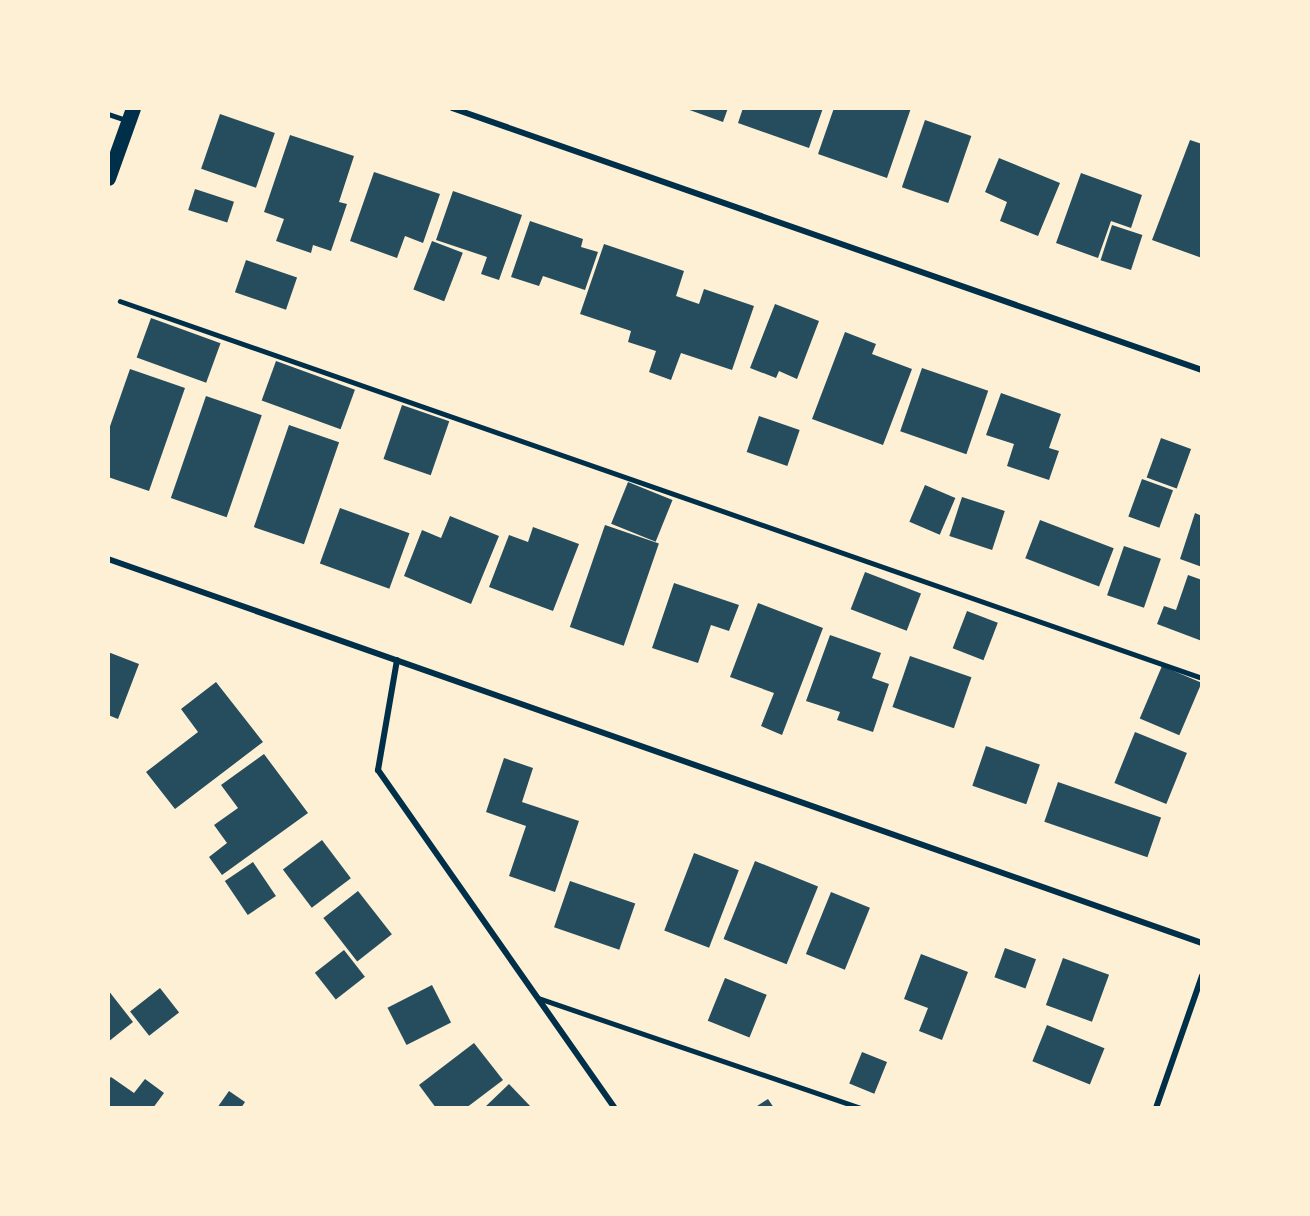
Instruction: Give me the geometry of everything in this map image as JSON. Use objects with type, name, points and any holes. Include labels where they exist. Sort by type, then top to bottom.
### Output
[{"type":"main road","points":[[108,178],[131,115]]},
{"type":"street","points":[[452,108],[1202,370]]},
{"type":"street","points":[[108,559],[1202,944]]},
{"type":"street","points":[[397,660],[378,770],[615,1108]]},
{"type":"street","points":[[1156,1108],[1202,976]]},
{"type":"lane","points":[[108,114],[131,115]]},
{"type":"lane","points":[[120,301],[1202,678]]},
{"type":"lane","points":[[538,998],[861,1108]]},
{"type":"building","points":[[684,108],[728,108],[723,122]]},
{"type":"building","points":[[743,108],[823,108],[809,148],[738,123]]},
{"type":"building","points":[[834,108],[911,108],[887,178],[818,154]]},
{"type":"building","points":[[220,114],[275,133],[256,188],[201,169]]},
{"type":"building","points":[[925,120],[971,136],[948,203],[902,187]]},
{"type":"building","points":[[290,135],[354,156],[339,202],[347,204],[331,251],[313,245],[311,253],[276,241],[284,219],[264,212]]},
{"type":"building","points":[[1190,140],[1202,144],[1202,258],[1152,240]]},
{"type":"building","points":[[999,158],[1060,183],[1038,236],[1000,221],[1007,202],[985,192]]},
{"type":"building","points":[[374,172],[440,194],[423,243],[405,236],[397,258],[350,241]]},
{"type":"building","points":[[1081,173],[1142,195],[1131,228],[1111,221],[1098,258],[1056,243]]},
{"type":"building","points":[[195,189],[234,202],[227,223],[188,210]]},
{"type":"building","points":[[453,191],[522,215],[499,280],[481,274],[487,257],[436,240]]},
{"type":"building","points":[[530,221],[583,239],[581,247],[598,252],[585,290],[543,276],[539,286],[511,277]]},
{"type":"building","points":[[1112,225],[1142,235],[1131,270],[1101,260]]},
{"type":"building","points":[[432,241],[463,253],[444,301],[413,290]]},
{"type":"building","points":[[604,244],[684,271],[676,296],[699,304],[704,289],[754,306],[732,370],[681,353],[671,380],[649,372],[656,351],[628,342],[631,331],[580,314]]},
{"type":"building","points":[[246,260],[297,278],[286,310],[235,292]]},
{"type":"building","points":[[775,304],[819,321],[797,379],[779,371],[776,378],[750,368]]},
{"type":"building","points":[[151,318],[221,343],[206,383],[137,357]]},
{"type":"building","points":[[845,332],[876,344],[872,354],[912,369],[883,445],[812,419]]},
{"type":"building","points":[[276,361],[355,390],[341,429],[262,400]]},
{"type":"building","points":[[922,368],[988,391],[966,454],[900,431]]},
{"type":"building","points":[[130,369],[185,388],[149,491],[108,477],[108,432]]},
{"type":"building","points":[[1001,393],[1061,414],[1049,448],[1059,451],[1049,480],[1007,466],[1014,444],[986,435]]},
{"type":"building","points":[[206,396],[262,415],[227,517],[171,498]]},
{"type":"building","points":[[402,405],[449,421],[431,475],[383,459]]},
{"type":"building","points":[[759,416],[800,430],[787,466],[747,452]]},
{"type":"building","points":[[289,425],[339,442],[304,544],[254,527]]},
{"type":"building","points":[[1161,438],[1191,449],[1177,488],[1147,477]]},
{"type":"building","points":[[1142,479],[1173,490],[1159,528],[1128,517]]},
{"type":"building","points":[[628,482],[673,500],[656,542],[611,524]]},
{"type":"building","points":[[925,485],[955,498],[940,535],[909,522]]},
{"type":"building","points":[[962,497],[1005,511],[992,550],[949,536]]},
{"type":"building","points":[[340,508],[410,533],[389,589],[320,563]]},
{"type":"building","points":[[1195,513],[1202,516],[1202,567],[1180,559]]},
{"type":"building","points":[[450,516],[499,536],[471,604],[404,576],[422,530],[441,538]]},
{"type":"building","points":[[1040,520],[1114,548],[1099,587],[1025,558]]},
{"type":"building","points":[[605,525],[659,544],[624,646],[570,627]]},
{"type":"building","points":[[533,527],[579,544],[553,611],[489,587],[509,535],[528,542]]},
{"type":"building","points":[[1124,546],[1161,559],[1144,608],[1107,595]]},
{"type":"building","points":[[865,572],[921,594],[907,631],[851,609]]},
{"type":"building","points":[[1188,575],[1202,580],[1202,641],[1157,624],[1164,606],[1176,610]]},
{"type":"building","points":[[674,583],[739,605],[729,631],[711,625],[698,663],[652,648]]},
{"type":"building","points":[[758,603],[823,628],[782,735],[761,726],[774,693],[730,677]]},
{"type":"building","points":[[967,611],[998,623],[983,660],[953,648]]},
{"type":"building","points":[[830,635],[881,653],[872,678],[889,684],[873,732],[837,720],[840,712],[806,701]]},
{"type":"building","points":[[108,652],[139,664],[118,719],[108,715]]},
{"type":"building","points":[[910,656],[971,677],[954,728],[892,707]]},
{"type":"building","points":[[1162,666],[1202,683],[1179,735],[1140,718]]},
{"type":"building","points":[[216,682],[263,742],[175,809],[146,772],[198,732],[181,709]]},
{"type":"building","points":[[1135,732],[1187,753],[1166,804],[1114,783]]},
{"type":"building","points":[[986,746],[1040,765],[1026,804],[972,786]]},
{"type":"building","points":[[264,754],[308,813],[222,875],[209,857],[227,843],[214,825],[238,808],[221,785]]},
{"type":"building","points":[[504,758],[533,768],[522,802],[579,821],[555,892],[509,876],[526,826],[486,812]]},
{"type":"building","points":[[1058,782],[1161,817],[1147,857],[1044,822]]},
{"type":"building","points":[[322,840],[351,878],[312,908],[283,869]]},
{"type":"building","points":[[694,853],[739,870],[709,948],[664,930]]},
{"type":"building","points":[[755,861],[818,886],[787,964],[724,939]]},
{"type":"building","points":[[253,862],[276,896],[248,915],[225,881]]},
{"type":"building","points":[[570,881],[635,903],[619,950],[554,927]]},
{"type":"building","points":[[358,891],[392,934],[357,961],[323,918]]},
{"type":"building","points":[[831,892],[870,908],[845,970],[806,954]]},
{"type":"building","points":[[1005,948],[1036,959],[1025,988],[994,977]]},
{"type":"building","points":[[344,950],[365,977],[336,1000],[315,973]]},
{"type":"building","points":[[921,954],[968,972],[942,1040],[919,1031],[928,1008],[904,999]]},
{"type":"building","points":[[1063,958],[1109,975],[1092,1022],[1046,1005]]},
{"type":"building","points":[[725,978],[767,995],[749,1038],[708,1021]]},
{"type":"building","points":[[432,985],[451,1022],[407,1045],[387,1008]]},
{"type":"building","points":[[160,988],[179,1012],[149,1036],[130,1011]]},
{"type":"building","points":[[108,990],[133,1022],[108,1042]]},
{"type":"building","points":[[1047,1025],[1104,1048],[1090,1084],[1032,1061]]},
{"type":"building","points":[[474,1043],[503,1080],[466,1108],[436,1108],[419,1085]]},
{"type":"building","points":[[862,1052],[887,1062],[874,1094],[849,1084]]},
{"type":"building","points":[[111,1077],[134,1093],[145,1079],[164,1093],[153,1108],[108,1108],[108,1080]]},
{"type":"building","points":[[509,1084],[532,1108],[484,1108]]},
{"type":"building","points":[[229,1091],[245,1102],[241,1108],[217,1108]]},
{"type":"building","points":[[768,1099],[774,1108],[754,1108]]}]
